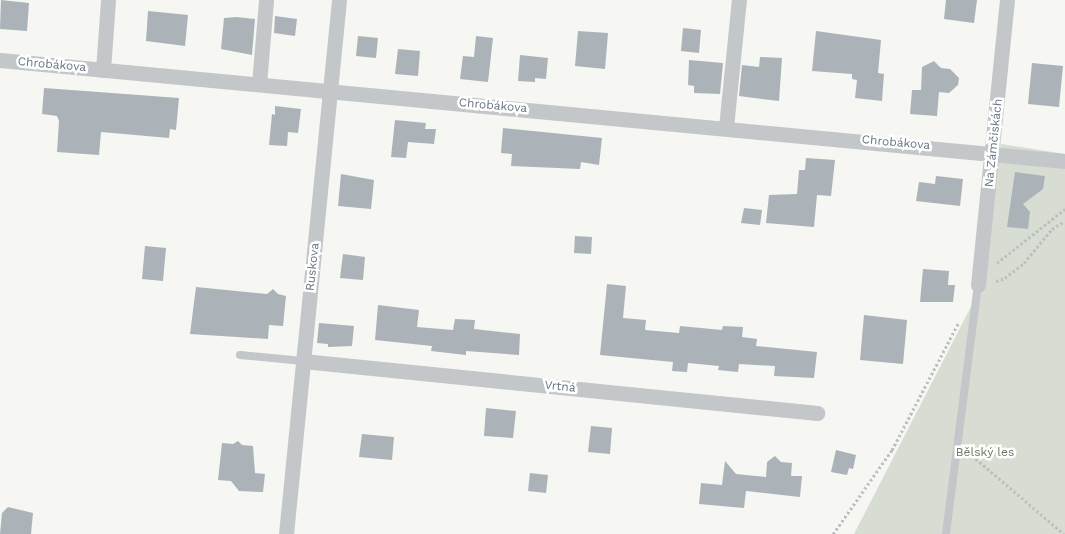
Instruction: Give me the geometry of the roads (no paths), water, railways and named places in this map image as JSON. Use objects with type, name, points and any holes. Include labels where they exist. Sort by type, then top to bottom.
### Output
[{"type":"street","name":"Chrobákova","points":[[103,70],[108,0]]},
{"type":"street","points":[[259,84],[266,0]]},
{"type":"street","name":"Ruskova","points":[[286,534],[339,0]]},
{"type":"street","points":[[726,127],[739,0]]},
{"type":"street","name":"Na Zámčiskách","points":[[978,285],[1008,0]]},
{"type":"street","name":"Chrobákova","points":[[0,60],[993,152],[1065,161]]},
{"type":"street","name":"Vrtná","points":[[303,361],[817,413]]},
{"type":"lane","points":[[946,534],[978,285]]},
{"type":"lane","points":[[240,355],[303,361]]},
{"type":"park label","name":"Bělský les","points":[[985,453]]}]
